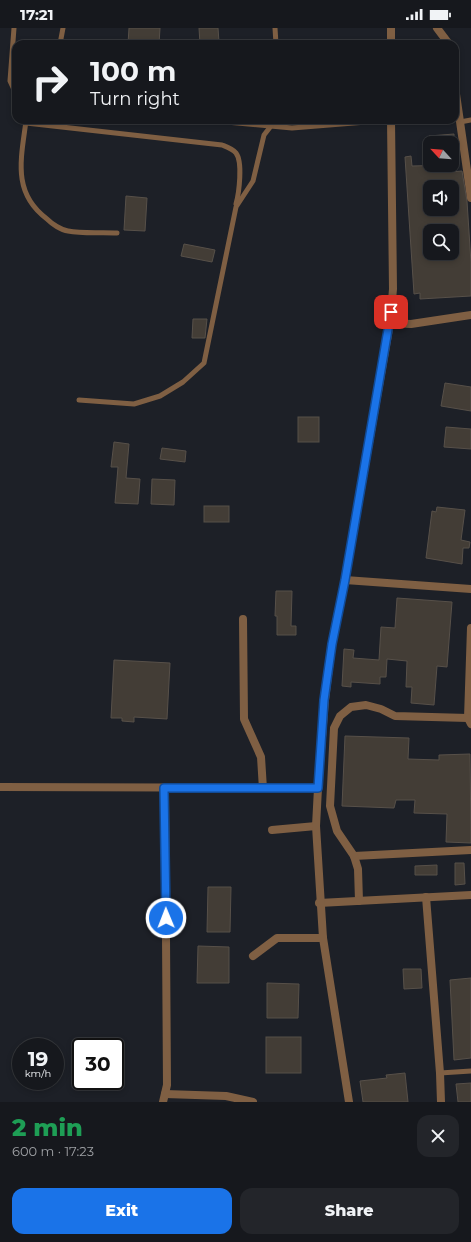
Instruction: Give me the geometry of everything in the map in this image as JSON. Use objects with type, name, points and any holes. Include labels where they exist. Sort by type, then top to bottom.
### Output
[{"type":"street","points":[[391,28],[391,40]]},
{"type":"street","points":[[437,28],[446,40]]},
{"type":"street","points":[[459,115],[471,198]]},
{"type":"street","points":[[349,1102],[323,938],[319,903],[316,826],[324,700],[332,644],[345,580],[390,323],[393,289],[391,124]]},
{"type":"street","points":[[390,323],[411,324],[471,315]]},
{"type":"street","points":[[345,580],[471,589]]},
{"type":"street","points":[[243,619],[244,719],[261,757],[263,789]]},
{"type":"street","points":[[360,902],[358,869],[354,856],[337,831],[330,806],[334,728],[340,716],[351,707],[366,705],[382,709],[395,716],[469,721],[471,628]]},
{"type":"street","points":[[0,787],[318,788]]},
{"type":"street","points":[[164,788],[167,1085],[164,1098],[226,1096],[252,1102]]},
{"type":"street","points":[[272,830],[316,826]]},
{"type":"street","points":[[354,856],[471,850]]},
{"type":"street","points":[[319,903],[471,895]]},
{"type":"street","points":[[426,897],[441,1102]]},
{"type":"street","points":[[253,956],[277,938],[323,938]]},
{"type":"lane","points":[[13,40],[14,28]]},
{"type":"lane","points":[[61,40],[63,28]]},
{"type":"lane","points":[[275,28],[276,40]]},
{"type":"lane","points":[[12,54],[10,81],[12,85]]},
{"type":"lane","points":[[460,122],[471,120]]},
{"type":"lane","points":[[26,124],[22,159],[22,182],[27,198],[35,210],[50,222],[67,231],[117,233]]},
{"type":"lane","points":[[43,124],[222,145],[236,153],[239,158],[239,188],[236,207],[204,363],[183,382],[160,396],[134,404],[79,400]]},
{"type":"lane","points":[[249,124],[292,128],[342,124]]},
{"type":"lane","points":[[236,207],[253,182],[264,135],[271,126]]},
{"type":"lane","points":[[440,1073],[471,1071]]},
{"type":"building","points":[[129,28],[160,28],[159,40],[128,40]]},
{"type":"building","points":[[199,28],[218,28],[219,40],[200,40]]},
{"type":"building","points":[[454,134],[454,136],[429,136]]},
{"type":"building","points":[[411,156],[412,166],[423,166],[423,172],[462,171],[467,201],[471,263],[471,296],[420,299],[420,293],[414,294],[405,157]]},
{"type":"building","points":[[126,196],[147,198],[145,231],[124,230]]},
{"type":"building","points":[[184,244],[215,250],[212,262],[181,256]]},
{"type":"building","points":[[193,319],[207,319],[205,338],[192,338]]},
{"type":"building","points":[[445,383],[471,387],[471,411],[441,406]]},
{"type":"building","points":[[298,417],[319,417],[319,442],[298,442]]},
{"type":"building","points":[[446,427],[471,429],[471,449],[444,447]]},
{"type":"building","points":[[114,442],[129,444],[126,478],[140,479],[138,504],[115,503],[118,467],[111,467]]},
{"type":"building","points":[[162,448],[186,451],[185,462],[160,459]]},
{"type":"building","points":[[152,479],[175,480],[174,505],[151,504]]},
{"type":"building","points":[[204,506],[229,506],[229,522],[204,522]]},
{"type":"building","points":[[437,507],[465,510],[461,540],[470,542],[469,548],[463,548],[462,564],[426,558],[432,511],[436,512]]},
{"type":"building","points":[[276,591],[292,591],[291,626],[296,626],[296,635],[277,635],[277,616],[275,616]]},
{"type":"building","points":[[397,598],[452,602],[447,667],[437,666],[434,705],[411,703],[412,687],[406,687],[407,661],[387,659],[386,677],[380,677],[380,684],[351,682],[351,687],[342,686],[344,649],[354,650],[353,658],[379,660],[381,627],[395,628]]},
{"type":"building","points":[[114,660],[170,663],[167,719],[134,717],[134,722],[122,721],[122,718],[111,718]]},
{"type":"building","points":[[345,736],[409,738],[408,759],[439,760],[439,755],[470,754],[471,843],[446,842],[447,814],[414,813],[415,800],[396,800],[394,808],[342,806]]},
{"type":"building","points":[[455,863],[464,863],[465,884],[455,885]]},
{"type":"building","points":[[437,865],[437,875],[415,875],[415,866]]},
{"type":"building","points":[[208,887],[231,887],[230,932],[207,932]]},
{"type":"building","points":[[198,946],[229,947],[229,983],[197,983]]},
{"type":"building","points":[[403,969],[421,969],[422,988],[404,989]]},
{"type":"building","points":[[471,978],[471,1058],[454,1060],[450,980]]},
{"type":"building","points":[[267,983],[299,984],[298,1018],[267,1018]]},
{"type":"building","points":[[266,1037],[301,1037],[301,1073],[266,1073]]},
{"type":"building","points":[[405,1073],[408,1102],[363,1102],[360,1081],[387,1078],[386,1075]]},
{"type":"building","points":[[471,1083],[471,1102],[458,1102],[456,1084]]},
{"type":"route","points":[[166,918],[166,814],[164,788],[318,788],[324,700],[332,644],[345,580],[391,312]]}]
